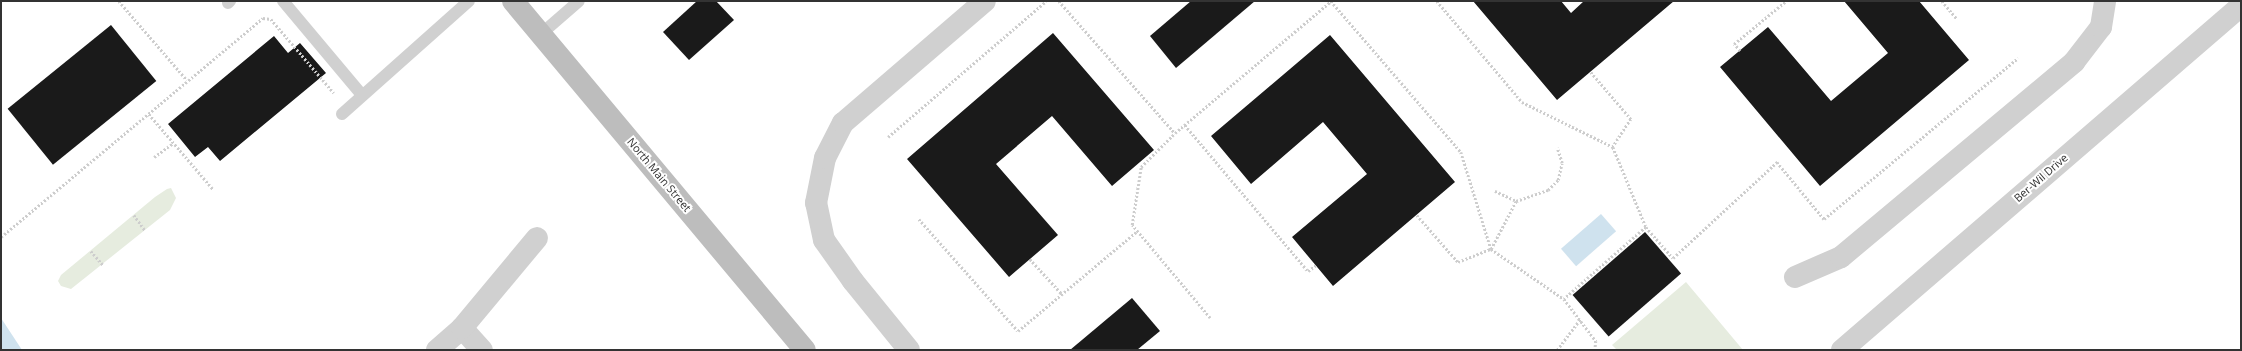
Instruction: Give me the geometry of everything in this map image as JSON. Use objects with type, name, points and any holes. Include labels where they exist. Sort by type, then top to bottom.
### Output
[{"type":"main road","name":"North Main Street","points":[[513,1],[805,350]]},
{"type":"street","points":[[909,350],[852,281],[824,240],[816,204],[825,158],[844,123],[984,1]]},
{"type":"street","points":[[1795,277],[1841,257],[2074,62],[2100,27],[2105,1]]},
{"type":"street","name":"Ber-Wil Drive","points":[[1842,350],[2241,6]]},
{"type":"street","points":[[437,350],[462,328],[537,238]]},
{"type":"street","points":[[462,328],[482,350]]},
{"type":"lane","points":[[283,1],[361,94]]},
{"type":"lane","points":[[342,114],[361,94],[469,1]]},
{"type":"lane","points":[[541,34],[579,1]]},
{"type":"path","points":[[119,1],[187,80]]},
{"type":"path","points":[[888,137],[1046,1]]},
{"type":"path","points":[[1059,1],[1175,133]]},
{"type":"path","points":[[1210,318],[1132,225],[1141,167],[1175,133],[1331,1],[1461,152],[1491,249],[1564,299],[1596,341],[1595,350]]},
{"type":"path","points":[[1437,1],[1522,102],[1613,147],[1646,227],[1673,258],[1778,162],[1824,219],[2018,58]]},
{"type":"path","points":[[1740,51],[1734,44],[1786,1]]},
{"type":"path","points":[[1942,1],[1957,19]]},
{"type":"path","points":[[1,237],[263,18],[271,20],[334,93]]},
{"type":"path","points":[[1591,72],[1631,119],[1613,147]]},
{"type":"path","points":[[149,114],[213,189]]},
{"type":"path","points":[[1185,125],[1308,271],[1316,265]]},
{"type":"path","points":[[154,157],[173,143]]},
{"type":"path","points":[[1417,215],[1458,262],[1491,249],[1516,201],[1548,190],[1558,180],[1562,163],[1557,148]]},
{"type":"path","points":[[1495,191],[1516,201]]},
{"type":"path","points":[[134,215],[145,230]]},
{"type":"path","points":[[919,219],[1018,331],[1137,232]]},
{"type":"path","points":[[1564,299],[1646,227]]},
{"type":"path","points":[[91,251],[102,265]]},
{"type":"path","points":[[1030,259],[1062,294]]},
{"type":"path","points":[[1557,350],[1580,319]]},
{"type":"shaded area","points":[[171,188],[176,198],[170,210],[71,289],[61,286],[58,281],[61,275],[155,197]]},
{"type":"shaded area","points":[[1686,282],[1743,350],[1617,350],[1612,345]]},
{"type":"water","points":[[1601,214],[1616,231],[1576,266],[1561,249]]},
{"type":"water","points":[[1,318],[22,350],[1,350]]},
{"type":"building","points":[[697,1],[716,1],[734,20],[689,60],[663,32]]},
{"type":"building","points":[[1191,1],[1255,1],[1176,68],[1150,36]]},
{"type":"building","points":[[1473,1],[1561,1],[1571,13],[1584,1],[1674,1],[1557,100]]},
{"type":"building","points":[[1844,1],[1919,1],[1969,60],[1820,186],[1720,67],[1768,27],[1831,101],[1888,53]]},
{"type":"building","points":[[111,25],[156,81],[53,165],[8,109]]},
{"type":"building","points":[[1053,33],[1154,150],[1112,186],[1052,116],[996,164],[1058,235],[1009,277],[907,159]]},
{"type":"building","points":[[1330,35],[1455,182],[1333,286],[1292,237],[1367,174],[1323,122],[1251,184],[1211,136]]},
{"type":"building","points":[[274,36],[288,53],[300,43],[326,73],[220,161],[208,147],[195,157],[168,124]]},
{"type":"building","points":[[1645,232],[1681,274],[1609,336],[1573,295]]},
{"type":"building","points":[[1132,298],[1160,331],[1137,350],[1070,350]]}]
